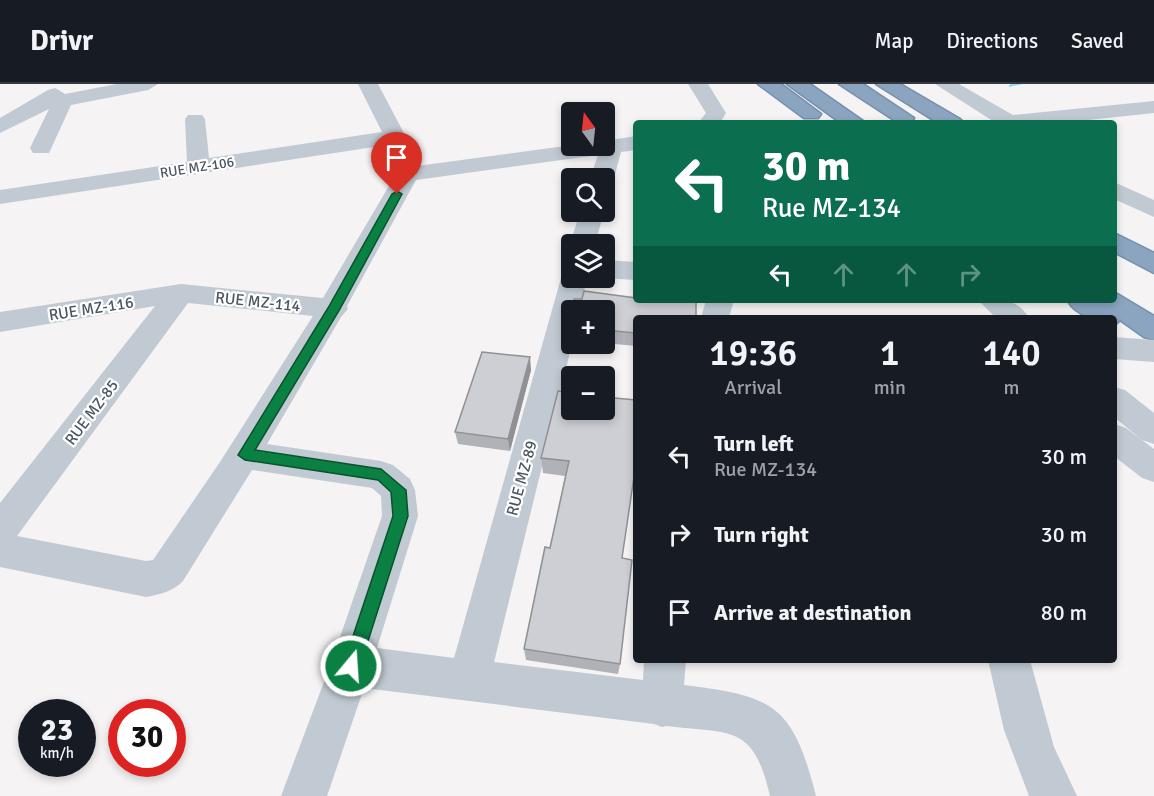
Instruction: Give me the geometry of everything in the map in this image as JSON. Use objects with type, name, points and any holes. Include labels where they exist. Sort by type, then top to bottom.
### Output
[{"type":"highway","points":[[768,84],[820,120]]},
{"type":"highway","points":[[797,84],[851,120]]},
{"type":"highway","points":[[849,84],[905,118]]},
{"type":"highway","points":[[886,84],[948,120]]},
{"type":"highway","points":[[1117,243],[1154,264]]},
{"type":"highway","points":[[1085,303],[1103,315]]},
{"type":"highway","points":[[1115,303],[1154,330]]},
{"type":"highway","points":[[1117,325],[1154,351]]},
{"type":"street","points":[[0,127],[37,105],[68,92],[148,84]]},
{"type":"street","points":[[0,550],[146,579],[162,576],[170,568],[245,455],[334,309],[408,174],[395,137],[368,84]]},
{"type":"street","points":[[698,84],[716,113],[711,120]]},
{"type":"street","points":[[945,84],[1006,120]]},
{"type":"street","points":[[41,148],[68,92]]},
{"type":"street","points":[[1028,120],[1154,107]]},
{"type":"street","points":[[195,119],[199,167]]},
{"type":"street","name":"RUE MZ-106","points":[[0,197],[395,137]]},
{"type":"street","points":[[615,147],[633,144]]},
{"type":"street","points":[[408,174],[561,154]]},
{"type":"street","points":[[1117,191],[1154,210]]},
{"type":"street","points":[[615,270],[633,271]]},
{"type":"street","name":"RUE MZ-89","points":[[469,679],[571,288]]},
{"type":"street","name":"RUE MZ-114","points":[[182,293],[334,309]]},
{"type":"street","name":"RUE MZ-116","points":[[0,322],[182,293]]},
{"type":"street","name":"RUE MZ-85","points":[[0,531],[182,293]]},
{"type":"street","points":[[996,303],[1011,315]]},
{"type":"street","points":[[1117,348],[1154,351]]},
{"type":"street","points":[[1117,401],[1154,431]]},
{"type":"street","points":[[1117,439],[1154,468]]},
{"type":"street","points":[[245,455],[381,475],[398,490],[400,516],[351,666],[304,796]]},
{"type":"street","points":[[662,706],[665,663]]},
{"type":"street","points":[[1010,663],[1020,711],[1044,779],[1054,796]]},
{"type":"street","points":[[351,666],[469,679],[662,706],[738,713],[765,728],[784,759],[793,796]]},
{"type":"building","points":[[584,291],[633,298],[633,303],[696,303],[696,315],[633,315],[633,333],[615,331],[615,300],[574,299],[582,299]]},
{"type":"building","points":[[482,352],[530,357],[508,439],[455,432]]},
{"type":"building","points":[[558,391],[561,391],[561,420],[615,420],[615,398],[633,400],[633,484],[622,558],[632,560],[620,664],[524,649],[545,547],[550,548],[569,461],[541,458]]},
{"type":"waterway","points":[[1011,86],[1020,84]]},
{"type":"route","points":[[351,666],[400,516],[398,490],[381,475],[245,455],[334,309],[397,194]]}]
